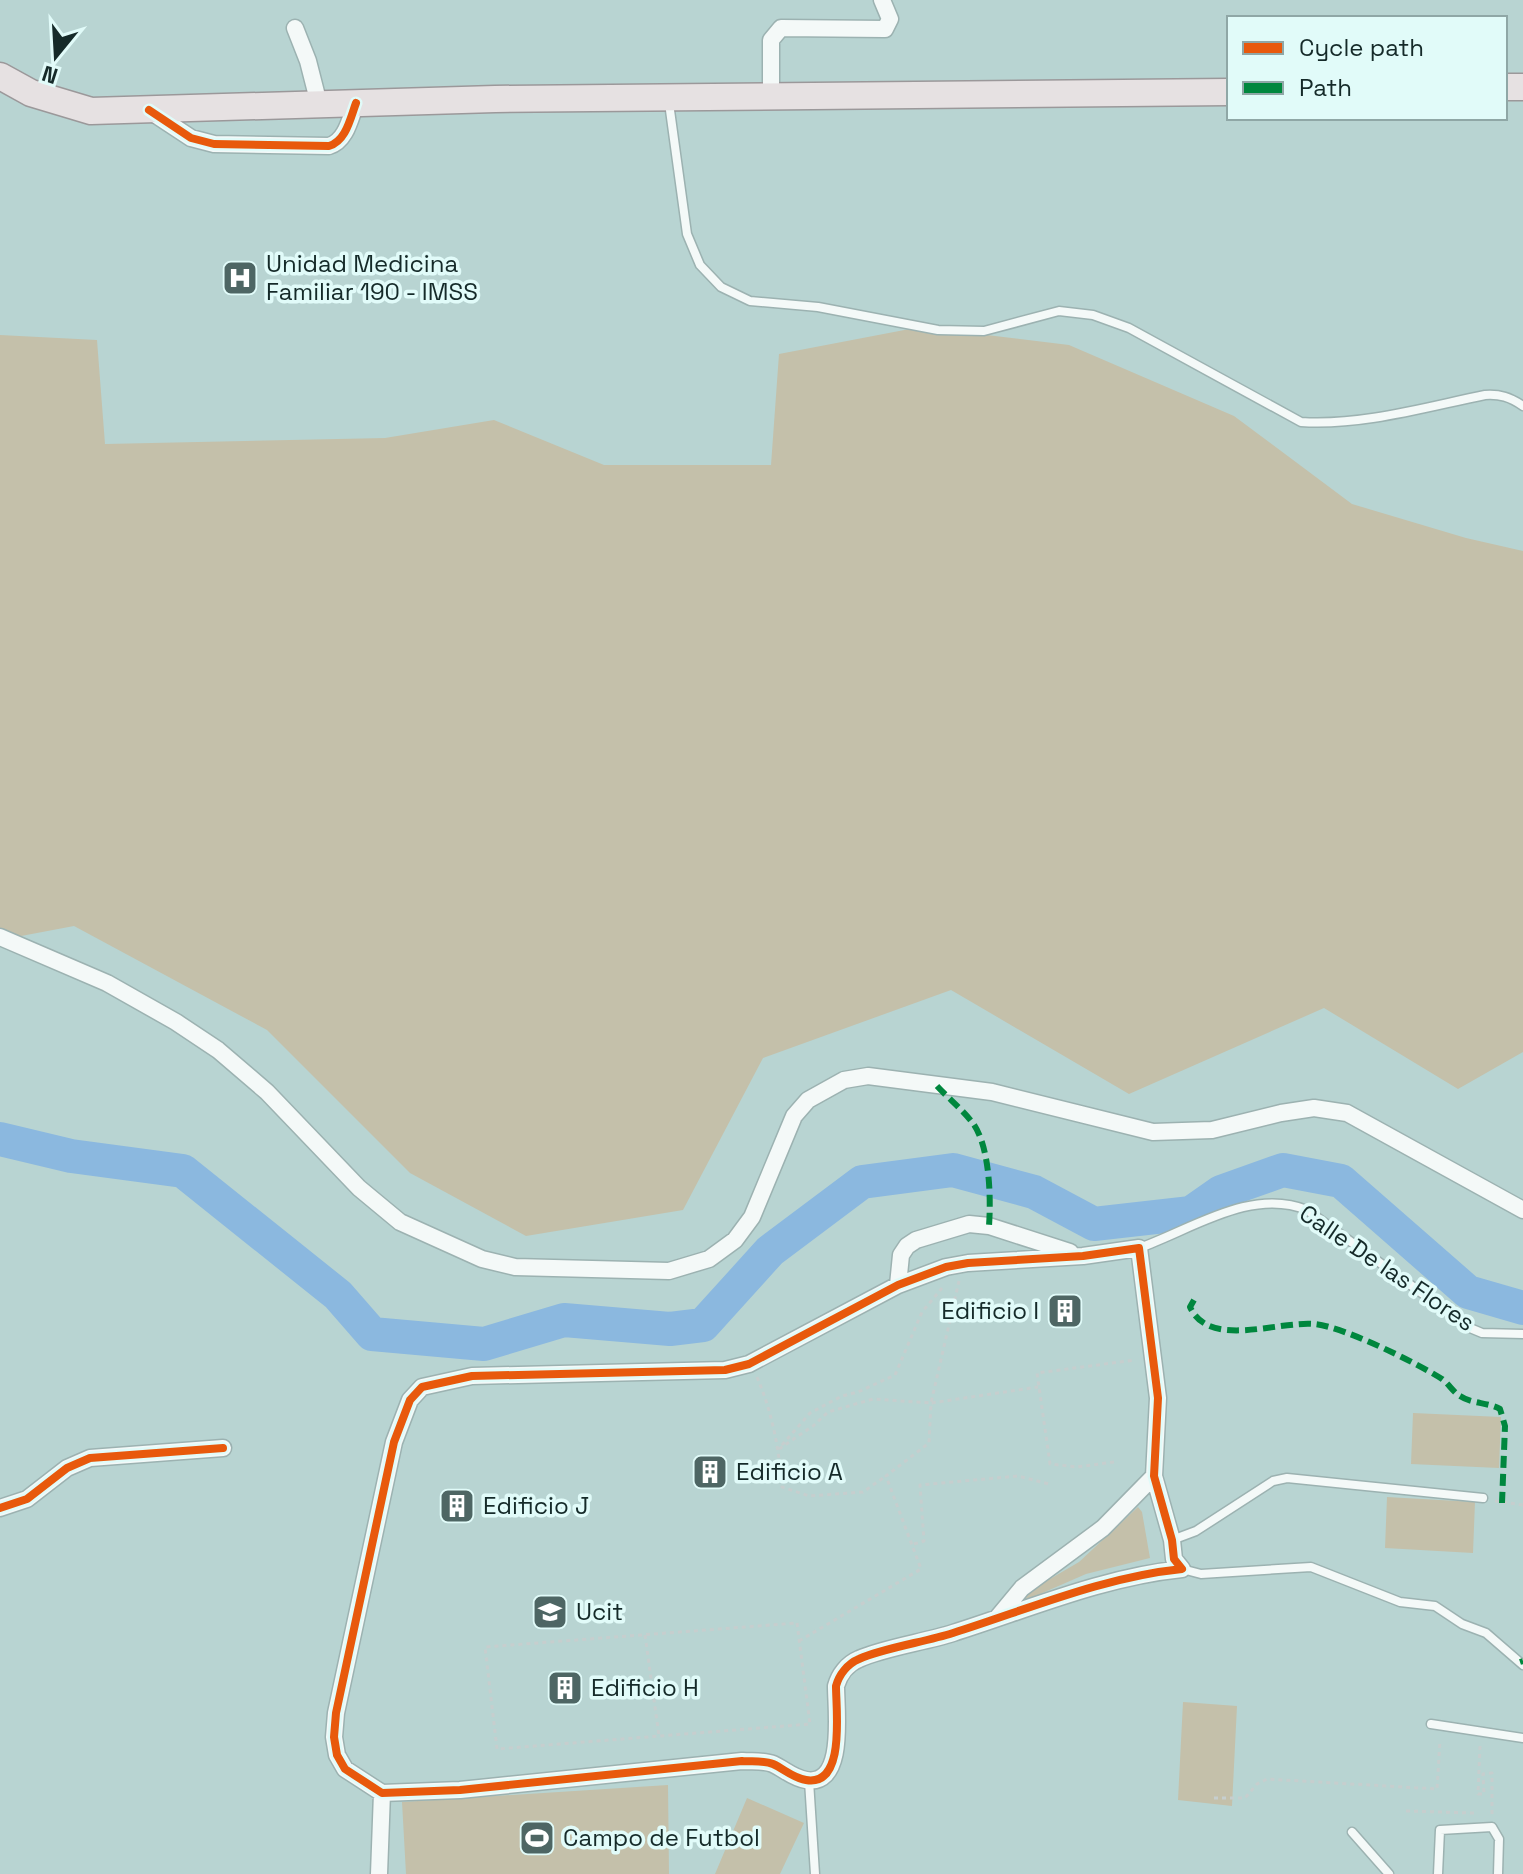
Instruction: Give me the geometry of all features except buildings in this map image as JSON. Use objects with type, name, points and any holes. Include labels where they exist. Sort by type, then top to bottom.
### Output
[{"type":"main road","points":[[0,76],[31,93],[91,111],[356,103],[1227,92]]},
{"type":"street","points":[[771,97],[771,40],[775,33],[781,28],[885,29],[890,19],[882,0]]},
{"type":"street","points":[[295,28],[308,61],[319,104]]},
{"type":"street","points":[[149,110],[191,138],[214,144],[329,146],[342,138],[356,103]]},
{"type":"street","points":[[0,937],[107,983],[218,1050],[278,1103],[359,1188],[400,1222],[482,1259],[515,1267],[669,1271],[709,1259],[735,1240],[752,1217],[794,1116],[808,1100],[844,1080],[868,1076],[992,1092],[1153,1132],[1212,1130],[1314,1108],[1347,1113],[1523,1210]]},
{"type":"street","points":[[898,1285],[901,1255],[907,1246],[916,1240],[969,1224],[989,1226],[1083,1256]]},
{"type":"street","points":[[1139,1248],[1158,1398],[1154,1476],[1172,1540],[1174,1559],[1182,1569],[1113,1580],[996,1620],[859,1659],[839,1676],[836,1686],[835,1752],[831,1770],[824,1778],[809,1781],[771,1763],[742,1761],[444,1791],[382,1793],[345,1769],[337,1755],[334,1737],[336,1713],[394,1442],[410,1400],[422,1387],[472,1376],[711,1372],[749,1364],[898,1285],[946,1267],[1083,1256],[1139,1248]]},
{"type":"street","points":[[0,1508],[27,1499],[67,1468],[90,1458],[223,1448]]},
{"type":"street","points":[[996,1620],[1022,1588],[1103,1528],[1154,1476]]},
{"type":"street","points":[[379,1874],[382,1793]]},
{"type":"lane","points":[[668,98],[687,234],[700,265],[721,287],[750,301],[818,307],[938,330],[984,331],[1059,311],[1093,315],[1129,328],[1301,422],[1328,424],[1498,394],[1523,406]]},
{"type":"lane","name":"Calle De las Flores","points":[[1139,1248],[1225,1211],[1276,1203],[1294,1204],[1307,1210],[1470,1328],[1482,1333],[1523,1334]]},
{"type":"lane","points":[[1172,1540],[1196,1531],[1273,1481],[1287,1478],[1483,1498]]},
{"type":"lane","points":[[1182,1569],[1201,1574],[1311,1567],[1400,1602],[1435,1606],[1462,1624],[1486,1633],[1523,1665]]},
{"type":"lane","points":[[1436,1724],[1523,1738]]},
{"type":"lane","points":[[809,1781],[815,1874]]},
{"type":"lane","points":[[1438,1874],[1440,1830],[1492,1827],[1499,1839],[1498,1874]]},
{"type":"lane","points":[[1352,1832],[1389,1874]]},
{"type":"path","points":[[749,1364],[759,1380],[779,1449],[782,1487],[809,1496],[863,1492],[929,1443],[931,1403],[959,1282],[968,1263]]},
{"type":"path","points":[[779,1449],[810,1413],[842,1396],[895,1375],[922,1312],[935,1294],[968,1263]]},
{"type":"path","points":[[1114,1462],[1077,1467],[1050,1464],[1037,1373],[1141,1360]]},
{"type":"path","points":[[779,1449],[828,1412],[873,1399],[931,1403],[1038,1387]]},
{"type":"path","points":[[799,1641],[921,1569],[886,1476]]},
{"type":"path","points":[[913,1544],[924,1541],[920,1485],[1018,1476],[1049,1484]]},
{"type":"path","points":[[1483,1498],[1523,1505]]},
{"type":"path","points":[[797,1623],[810,1724],[497,1749],[485,1647],[645,1635],[797,1623]]},
{"type":"path","points":[[645,1635],[659,1736]]},
{"type":"path","points":[[1214,1798],[1245,1798],[1257,1784],[1267,1779],[1437,1789],[1436,1724]]},
{"type":"path","points":[[1480,1742],[1478,1794],[1484,1794],[1483,1774],[1492,1773],[1491,1805]]},
{"type":"path","points":[[1406,1811],[1478,1813]]},
{"type":"shaded area","points":[[920,327],[1069,345],[1234,416],[1352,504],[1466,538],[1523,551],[1523,1052],[1458,1089],[1324,1008],[1129,1094],[951,990],[763,1058],[683,1210],[526,1236],[410,1173],[267,1030],[74,926],[0,940],[0,335],[97,340],[105,444],[385,438],[494,420],[604,465],[771,465],[779,354]]},
{"type":"shaded area","points":[[1413,1413],[1501,1417],[1499,1468],[1411,1464]]},
{"type":"shaded area","points":[[1387,1497],[1475,1502],[1473,1553],[1385,1548]]},
{"type":"shaded area","points":[[1138,1507],[1142,1512],[1150,1558],[1086,1574],[1015,1605],[1026,1593],[1079,1562]]},
{"type":"shaded area","points":[[1183,1702],[1237,1706],[1232,1806],[1178,1800]]},
{"type":"shaded area","name":"Campo de Futbol","points":[[668,1785],[669,1874],[406,1874],[402,1802]]},
{"type":"shaded area","points":[[747,1798],[804,1823],[780,1874],[715,1874]]},
{"type":"waterway","points":[[0,1139],[71,1156],[183,1171],[338,1295],[372,1334],[484,1344],[564,1320],[670,1329],[703,1325],[770,1251],[862,1182],[953,1170],[1034,1192],[1094,1224],[1191,1213],[1221,1192],[1283,1170],[1341,1181],[1468,1292],[1523,1308]]},
{"type":"marked path","points":[[937,1086],[972,1122],[983,1144],[989,1187],[989,1226]]},
{"type":"marked path","points":[[1194,1300],[1190,1307],[1199,1320],[1212,1327],[1245,1330],[1314,1324],[1342,1331],[1430,1372],[1465,1399],[1500,1409],[1505,1426],[1502,1503]]},
{"type":"cycle path","points":[[149,110],[191,138],[214,144],[329,146],[340,139],[356,103]]},
{"type":"cycle path","points":[[1139,1248],[1158,1398],[1154,1476],[1172,1540],[1174,1559],[1182,1569],[1095,1586],[953,1633],[855,1661],[844,1670],[836,1686],[836,1745],[828,1772],[819,1779],[801,1779],[769,1763],[742,1761],[460,1790],[382,1793],[345,1769],[337,1755],[334,1737],[336,1713],[394,1442],[410,1400],[422,1387],[472,1376],[725,1370],[749,1364],[898,1285],[946,1267],[1083,1256],[1139,1248]]},
{"type":"cycle path","points":[[0,1508],[27,1499],[67,1468],[90,1458],[223,1448]]},
{"type":"place","name":"Unidad Medicina Familiar 190 - IMSS","points":[[240,278]]},
{"type":"place","name":"Edificio I","points":[[1065,1311]]},
{"type":"place","name":"Edificio A","points":[[710,1472]]},
{"type":"place","name":"Edificio J","points":[[457,1506]]},
{"type":"place","name":"Ucit","points":[[550,1612]]},
{"type":"place","name":"Edificio H","points":[[565,1688]]},
{"type":"place","name":"Campo de Futbol","points":[[537,1838]]}]
